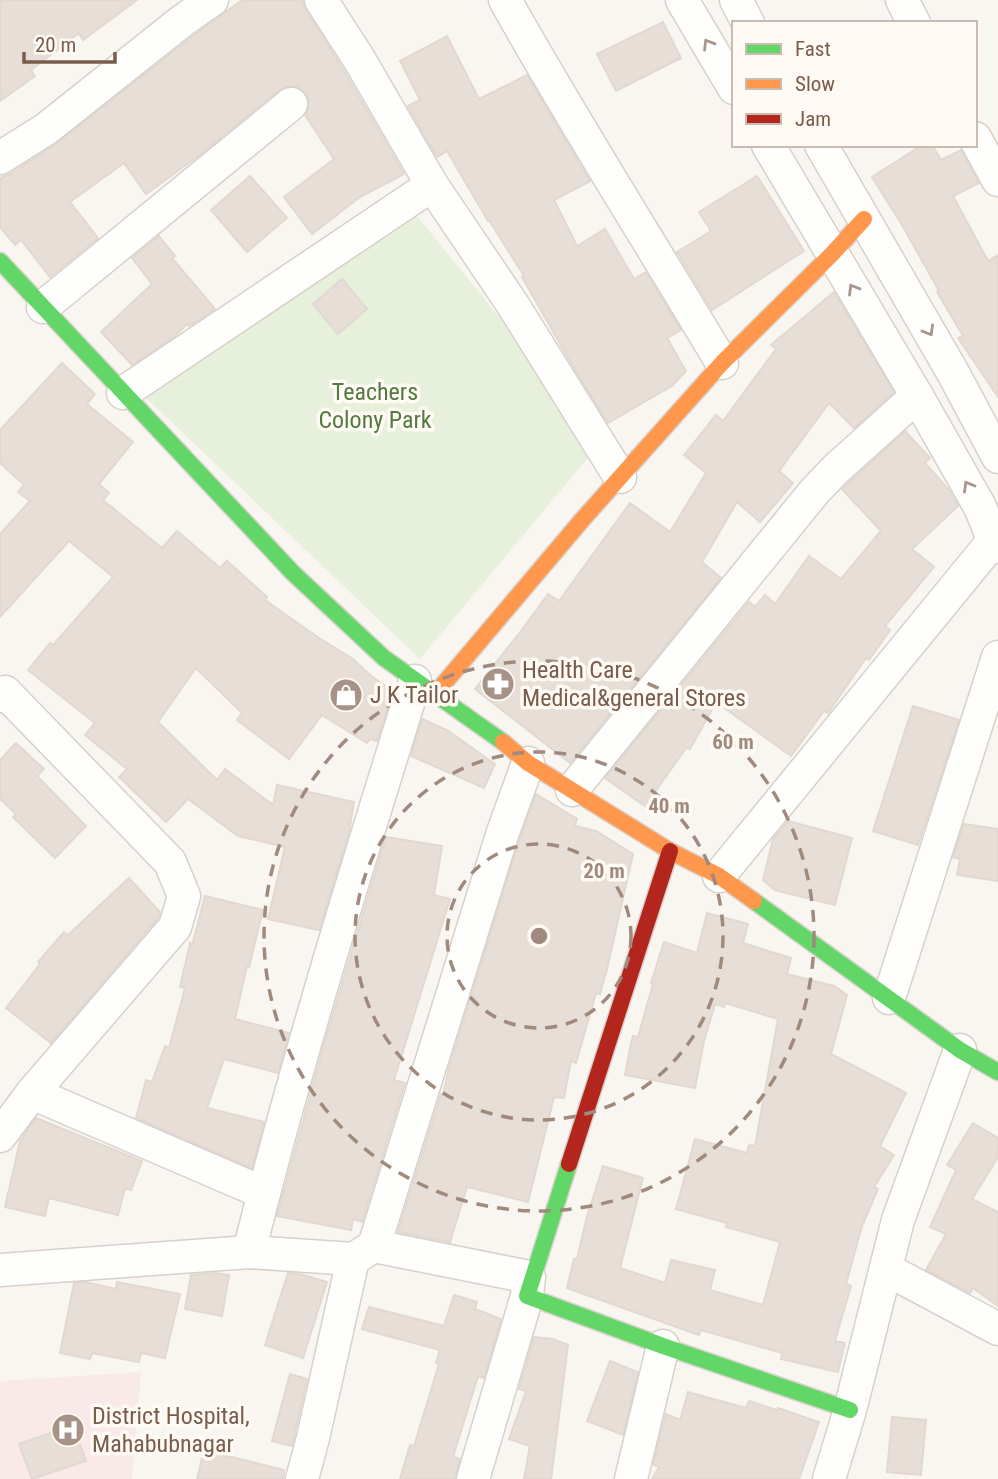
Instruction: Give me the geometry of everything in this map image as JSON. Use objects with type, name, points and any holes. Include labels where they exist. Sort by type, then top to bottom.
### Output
[{"type":"street","points":[[0,158],[46,129],[181,21],[212,0]]},
{"type":"street","points":[[321,0],[359,59],[432,185],[513,306],[620,477]]},
{"type":"street","points":[[505,0],[722,363]]},
{"type":"street","points":[[682,0],[732,85]]},
{"type":"street","points":[[736,0],[747,21]]},
{"type":"street","points":[[902,0],[913,21]]},
{"type":"street","points":[[43,307],[291,104]]},
{"type":"street","points":[[977,142],[998,180]]},
{"type":"street","points":[[719,876],[997,541],[981,507],[917,396],[769,147]]},
{"type":"street","points":[[822,147],[952,371],[998,457]]},
{"type":"street","points":[[123,393],[432,185]]},
{"type":"street","points":[[249,1252],[323,979],[425,688],[582,520],[722,363],[864,219]]},
{"type":"street","points":[[0,261],[293,573],[384,658],[501,741],[528,764],[670,851],[719,876],[960,1050],[998,1072]]},
{"type":"street","points":[[572,790],[814,492],[917,396]]},
{"type":"street","points":[[889,998],[998,657]]},
{"type":"street","points":[[0,1136],[32,1093],[175,928],[184,896],[170,862],[2,692]]},
{"type":"street","points":[[302,1479],[364,1252],[528,764]]},
{"type":"street","points":[[473,1479],[527,1296],[670,851]]},
{"type":"street","points":[[830,1479],[898,1220],[960,1050]]},
{"type":"street","points":[[32,1093],[264,1193]]},
{"type":"street","points":[[0,1270],[249,1252],[364,1252],[529,1277],[527,1296]]},
{"type":"street","points":[[886,1269],[998,1329]]},
{"type":"street","points":[[527,1296],[850,1410]]},
{"type":"street","points":[[631,1479],[663,1346]]},
{"type":"shaded area","name":"District Hospital, Mahabubnagar","points":[[141,1372],[132,1479],[0,1479],[0,1381]]},
{"type":"green space","name":"Teachers Colony Park","points":[[399,194],[601,442],[420,659],[140,392]]},
{"type":"building","points":[[0,0],[137,0],[83,40],[79,33],[31,70],[35,76],[0,101]]},
{"type":"building","points":[[242,0],[303,0],[306,10],[404,174],[360,197],[312,234],[284,197],[334,159],[305,115],[309,102],[306,93],[298,87],[287,86],[146,194],[124,163],[70,202],[98,238],[50,277],[21,240],[15,245],[0,227],[0,178],[57,143]]},
{"type":"building","points":[[663,22],[681,58],[616,91],[597,54]]},
{"type":"building","points":[[447,36],[479,99],[527,75],[590,181],[554,200],[577,246],[605,229],[634,279],[646,272],[681,330],[667,338],[686,371],[672,386],[608,423],[575,370],[522,277],[524,276],[447,151],[437,157],[408,106],[420,100],[400,61]]},
{"type":"building","points":[[919,147],[933,147],[941,160],[961,150],[979,183],[953,196],[988,261],[998,255],[998,397],[958,338],[963,336],[937,292],[939,291],[872,177]]},
{"type":"building","points":[[250,176],[287,218],[247,252],[211,210]]},
{"type":"building","points":[[757,176],[804,251],[712,310],[677,252],[711,231],[699,212]]},
{"type":"building","points":[[159,236],[175,256],[172,258],[215,309],[189,326],[187,324],[174,337],[132,365],[101,332],[152,284],[132,258]]},
{"type":"building","points":[[342,279],[367,309],[338,334],[313,304]]},
{"type":"building","points":[[834,292],[894,392],[854,428],[829,403],[779,471],[793,483],[760,522],[737,502],[702,562],[721,578],[570,763],[475,689],[548,594],[559,601],[630,503],[670,532],[706,473],[684,455],[716,415],[723,421],[776,349],[771,345]]},
{"type":"building","points":[[62,363],[95,394],[87,404],[133,442],[99,484],[109,493],[103,500],[162,548],[177,531],[220,568],[227,561],[267,597],[265,600],[353,659],[393,691],[377,741],[370,739],[367,743],[322,715],[289,759],[237,720],[242,713],[196,668],[158,722],[217,780],[225,769],[273,805],[277,785],[354,802],[349,832],[319,930],[268,919],[285,847],[238,836],[188,799],[166,822],[119,777],[127,769],[85,735],[95,723],[28,670],[113,577],[69,541],[0,617],[0,534],[30,501],[18,492],[24,485],[0,463],[0,430]]},
{"type":"building","points":[[905,431],[930,458],[925,463],[949,490],[958,506],[912,549],[934,567],[885,626],[890,630],[869,660],[866,658],[828,713],[824,711],[791,756],[716,702],[690,749],[686,748],[645,806],[605,778],[749,602],[755,607],[765,595],[775,604],[809,556],[841,579],[881,531],[842,489]]},
{"type":"building","points":[[913,706],[959,720],[918,845],[873,831]]},
{"type":"building","points":[[422,719],[447,730],[495,764],[484,788],[411,756]]},
{"type":"building","points":[[16,743],[44,769],[37,776],[86,826],[55,858],[13,817],[16,814],[0,799],[0,760]]},
{"type":"building","points":[[536,794],[577,819],[575,826],[596,831],[633,854],[600,994],[596,993],[576,1063],[571,1061],[564,1098],[554,1097],[528,1202],[467,1187],[450,1242],[398,1232],[441,1094],[443,1095],[520,838]]},
{"type":"building","points":[[788,821],[852,838],[835,905],[775,890],[763,880],[773,839]]},
{"type":"building","points":[[964,824],[998,829],[998,881],[957,875],[960,859],[953,857]]},
{"type":"building","points":[[386,837],[442,846],[434,895],[450,899],[394,1080],[405,1083],[362,1222],[353,1219],[351,1230],[277,1216],[325,1041]]},
{"type":"building","points":[[129,878],[160,912],[158,918],[51,1043],[6,1008],[40,964],[38,962],[64,932],[68,935]]},
{"type":"building","points":[[205,896],[263,910],[235,1019],[289,1033],[278,1073],[224,1059],[207,1108],[264,1122],[252,1168],[136,1118],[146,1080],[152,1082],[165,1046],[169,1048],[185,988],[180,987],[190,943],[192,946]]},
{"type":"building","points":[[707,913],[748,924],[743,943],[791,958],[787,974],[834,986],[847,995],[831,1054],[906,1093],[880,1146],[894,1155],[874,1187],[878,1189],[862,1226],[846,1284],[851,1286],[835,1341],[845,1343],[838,1372],[781,1359],[782,1353],[701,1330],[699,1335],[567,1288],[603,1166],[643,1178],[620,1268],[665,1283],[671,1260],[715,1270],[710,1290],[763,1305],[780,1242],[676,1209],[695,1139],[747,1153],[749,1145],[755,1146],[778,1019],[725,1003],[724,1007],[715,1004],[704,1041],[695,1088],[625,1075],[633,1036],[638,1037],[664,942],[697,953]]},
{"type":"building","points":[[36,1118],[142,1161],[131,1190],[125,1188],[118,1215],[49,1198],[45,1216],[5,1207],[20,1141]]},
{"type":"building","points":[[973,1123],[998,1138],[998,1157],[972,1199],[998,1212],[998,1306],[973,1288],[970,1293],[926,1270],[946,1234],[930,1227],[956,1170],[947,1165]]},
{"type":"building","points":[[288,1273],[327,1282],[303,1358],[265,1345]]},
{"type":"building","points":[[191,1275],[229,1275],[222,1316],[185,1309]]},
{"type":"building","points":[[85,1282],[116,1289],[117,1282],[180,1294],[165,1358],[141,1353],[139,1362],[92,1353],[90,1359],[60,1353],[74,1283]]},
{"type":"building","points":[[454,1295],[477,1302],[475,1309],[501,1319],[484,1378],[478,1376],[453,1457],[460,1459],[455,1479],[400,1479],[410,1445],[414,1446],[439,1364],[436,1363],[440,1350],[362,1329],[369,1307],[444,1326]]},
{"type":"building","points":[[534,1337],[553,1339],[568,1345],[551,1479],[524,1479],[530,1446],[509,1439],[526,1391],[519,1389]]},
{"type":"building","points":[[610,1361],[638,1372],[623,1435],[587,1421]]},
{"type":"building","points":[[290,1374],[307,1379],[292,1446],[272,1441]]},
{"type":"building","points":[[688,1392],[746,1408],[749,1401],[819,1422],[799,1479],[652,1479],[659,1467],[653,1464],[666,1414],[680,1420]]},
{"type":"building","points":[[892,1417],[926,1420],[921,1475],[887,1472]]},
{"type":"building","points":[[73,1425],[86,1461],[32,1479],[19,1444]]},
{"type":"building","points":[[204,1450],[284,1470],[283,1479],[197,1479]]},
{"type":"traffic: fast","points":[[0,261],[293,573],[384,658],[503,742]]},
{"type":"traffic: fast","points":[[754,901],[960,1050],[998,1072]]},
{"type":"traffic: fast","points":[[569,1164],[527,1296],[850,1410]]},
{"type":"traffic: slow","points":[[435,694],[582,520],[722,363],[864,219]]},
{"type":"traffic: slow","points":[[503,742],[528,763],[670,851],[719,876],[754,901]]},
{"type":"traffic: jam","points":[[569,1164],[670,851]]},
{"type":"place","name":"Health Care Medical&general Stores","points":[[498,684]]},
{"type":"place","name":"J K Tailor","points":[[346,695]]},
{"type":"place","name":"District Hospital, Mahabubnagar","points":[[68,1430]]}]
